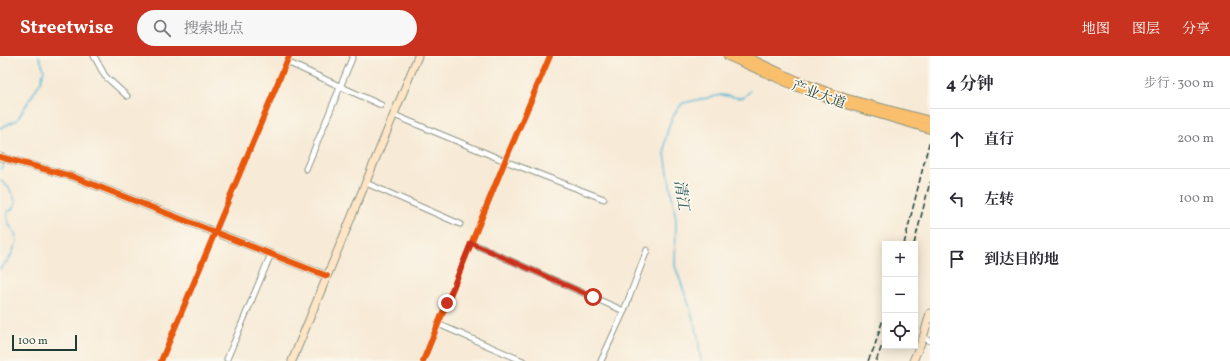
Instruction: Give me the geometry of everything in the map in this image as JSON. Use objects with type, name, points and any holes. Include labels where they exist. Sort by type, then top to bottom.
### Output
[{"type":"main road","name":"产业大道","points":[[728,56],[798,87],[842,103],[912,121]]},
{"type":"main road","name":"产业大道","points":[[744,56],[800,82],[912,121]]},
{"type":"main road","points":[[912,121],[930,121]]},
{"type":"main road","points":[[912,121],[930,129]]},
{"type":"street","points":[[94,56],[105,76],[127,96]]},
{"type":"street","points":[[161,361],[289,56]]},
{"type":"street","points":[[306,169],[353,56]]},
{"type":"street","points":[[292,361],[418,56]]},
{"type":"street","points":[[423,361],[550,56]]},
{"type":"street","points":[[287,62],[381,105]]},
{"type":"street","points":[[394,115],[505,161],[604,199]]},
{"type":"street","points":[[2,157],[74,177],[327,276]]},
{"type":"street","points":[[366,183],[460,224]]},
{"type":"street","points":[[471,243],[624,311]]},
{"type":"street","points":[[601,361],[611,343],[624,311],[646,250]]},
{"type":"street","points":[[227,359],[271,254]]},
{"type":"street","points":[[913,361],[926,340],[930,313]]},
{"type":"street","points":[[438,324],[522,361]]},
{"type":"waterway","points":[[0,128],[17,120],[41,81],[44,70],[39,56]]},
{"type":"waterway","name":"清江","points":[[701,361],[698,336],[675,266],[676,220],[665,154],[665,141],[669,125],[676,111],[683,103],[721,95],[740,98],[744,97],[750,91]]},
{"type":"waterway","points":[[0,169],[3,167],[4,160]]},
{"type":"waterway","points":[[0,180],[9,188],[16,202],[13,208],[7,213],[8,223],[15,233],[17,241],[10,258],[0,269]]},
{"type":"railway","points":[[905,241],[930,139]]},
{"type":"railway","points":[[915,241],[930,182]]},
{"type":"railway","points":[[868,361],[882,323]]},
{"type":"railway","points":[[876,361],[882,346]]},
{"type":"cycle path","points":[[161,361],[289,56]]},
{"type":"cycle path","points":[[423,361],[550,56]]},
{"type":"cycle path","points":[[0,157],[74,177],[327,276]]},
{"type":"route","points":[[447,303],[471,243],[593,297]]}]
